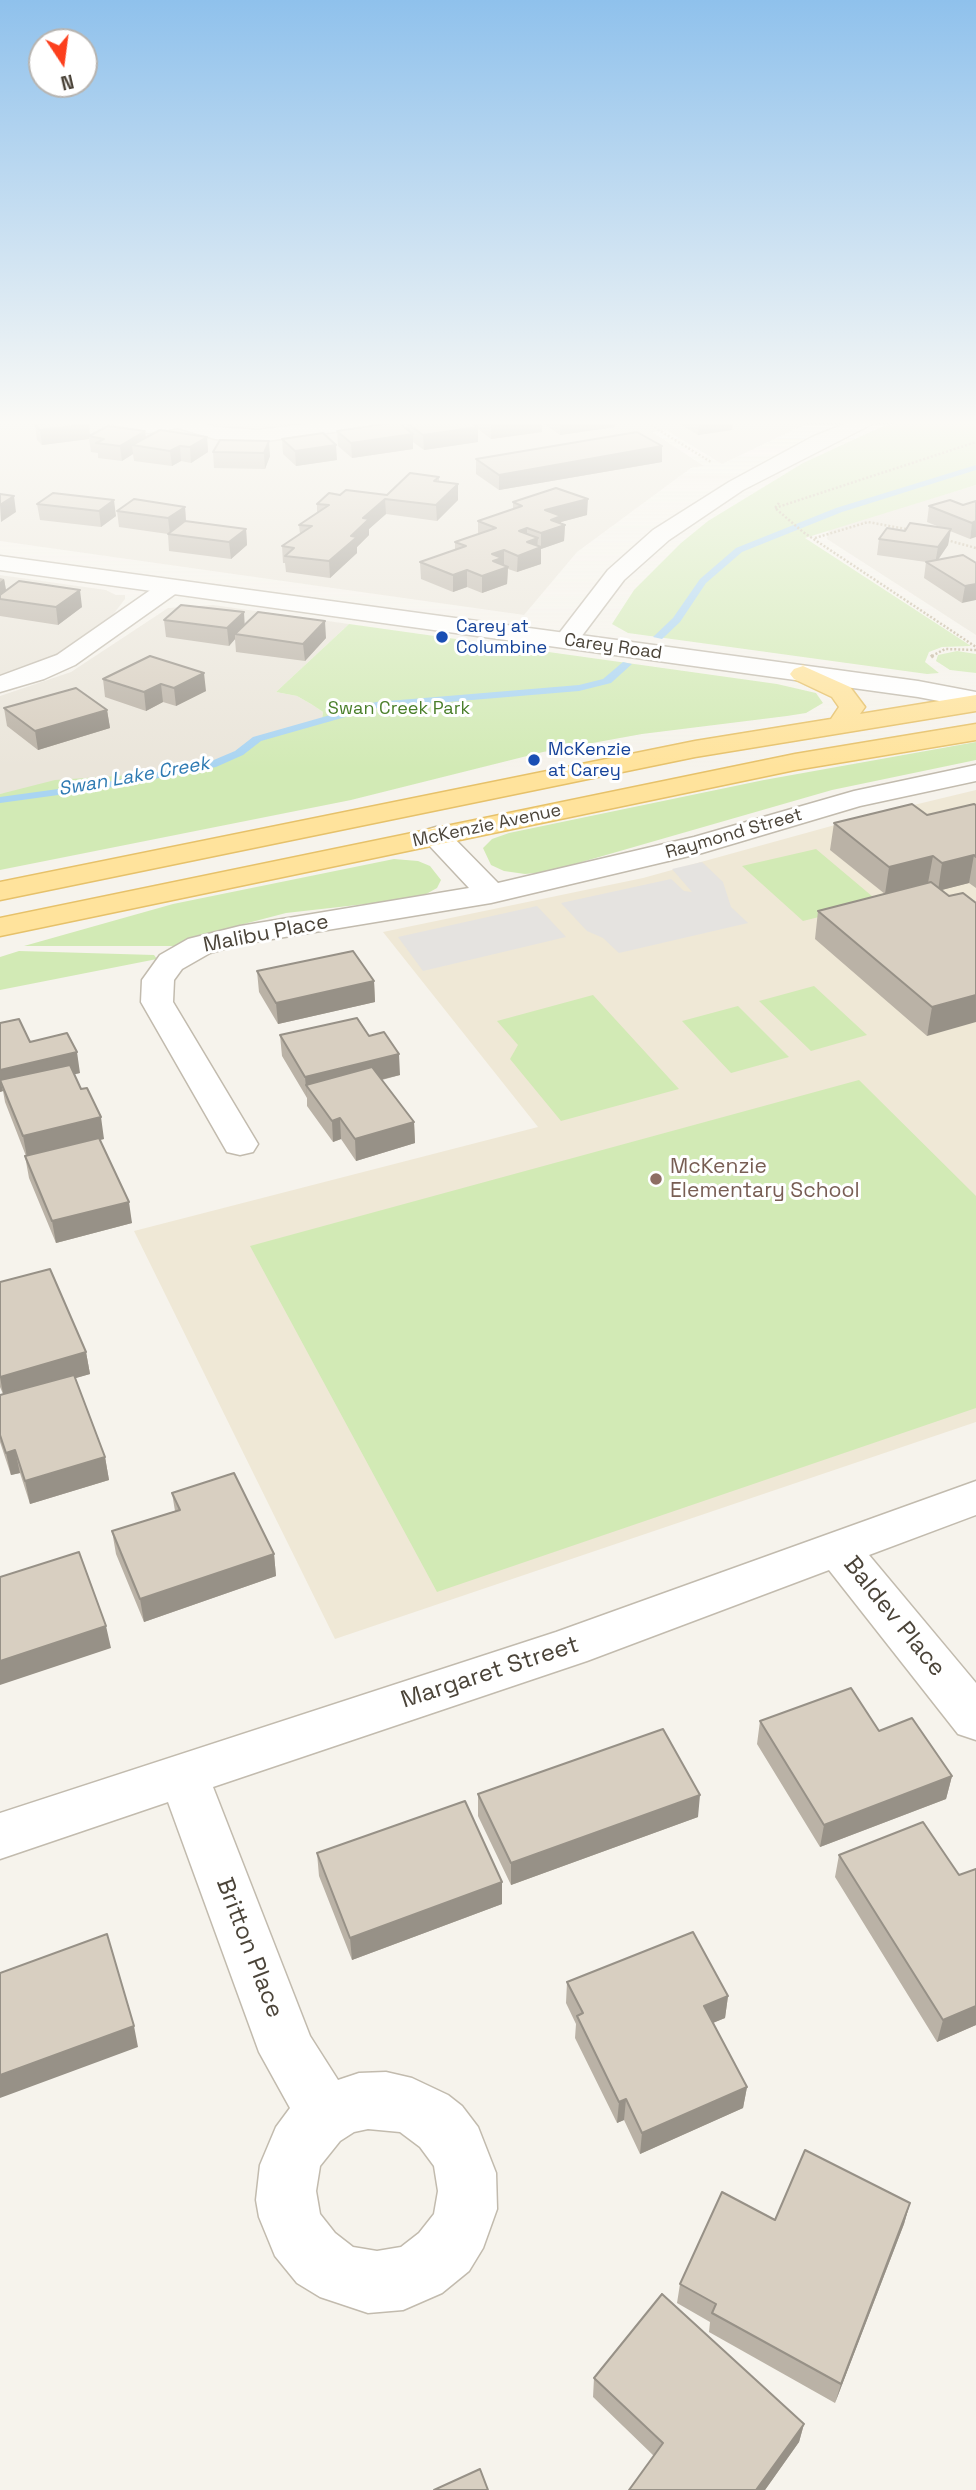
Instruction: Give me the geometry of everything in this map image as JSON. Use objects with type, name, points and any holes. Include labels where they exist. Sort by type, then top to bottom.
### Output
[{"type":"main road","points":[[803,674],[841,692],[849,701],[852,707],[841,724]]},
{"type":"main road","name":"McKenzie Avenue","points":[[0,891],[683,752],[976,701]]},
{"type":"main road","name":"McKenzie Avenue","points":[[0,927],[795,762],[976,732]]},
{"type":"street","points":[[566,640],[616,575],[659,537]]},
{"type":"street","name":"Carey Road","points":[[0,563],[566,640],[976,701]]},
{"type":"street","points":[[0,684],[35,674],[66,660],[170,587]]},
{"type":"street","name":"Raymond Street","points":[[491,894],[702,844],[854,799],[976,773]]},
{"type":"street","points":[[436,836],[491,894]]},
{"type":"street","name":"Malibu Place","points":[[240,1144],[157,1002],[158,980],[171,962],[199,946],[240,935],[491,894]]},
{"type":"street","name":"Margaret Street","points":[[0,1836],[570,1647],[976,1497]]},
{"type":"street","name":"Baldev Place","points":[[838,1549],[976,1718]]},
{"type":"street","name":"Britton Place","points":[[183,1774],[288,2052],[327,2115]]},
{"type":"path","points":[[814,538],[976,647]]},
{"type":"path","points":[[939,538],[976,548]]},
{"type":"shaded area","points":[[0,537],[597,537],[577,552],[524,615],[0,541]]},
{"type":"shaded area","points":[[976,537],[976,635],[827,539]]},
{"type":"shaded area","points":[[0,575],[106,590],[116,595],[125,595],[125,599],[112,616],[79,643],[50,660],[0,676]]},
{"type":"shaded area","points":[[213,605],[349,624],[276,692],[297,696],[311,704],[323,712],[322,719],[257,739],[239,753],[212,765],[0,794],[0,696],[71,672],[168,608]]},
{"type":"shaded area","name":"McKenzie Elementary School","points":[[976,790],[976,1422],[335,1639],[134,1231],[538,1127],[383,932],[643,878],[864,817]]},
{"type":"shaded area","points":[[702,862],[723,882],[731,907],[748,923],[619,953],[603,938],[587,931],[561,903],[671,879],[684,891],[692,892],[672,869]]},
{"type":"shaded area","points":[[537,906],[566,937],[423,971],[398,937]]},
{"type":"green space","points":[[688,537],[808,537],[805,538],[971,646],[942,647],[929,652],[925,662],[939,673],[927,674],[628,633],[612,624],[634,590]]},
{"type":"green space","name":"Swan Creek Park","points":[[349,624],[777,684],[816,693],[823,703],[806,713],[642,734],[543,752],[351,800],[0,870],[0,794],[55,780],[163,773],[212,765],[239,753],[257,739],[322,719],[323,712],[311,704],[297,696],[276,692]]},
{"type":"green space","points":[[957,651],[976,654],[976,673],[950,670],[936,661],[938,655]]},
{"type":"green space","points":[[976,742],[976,760],[832,790],[547,872],[525,874],[504,871],[491,865],[483,848],[492,839],[509,833],[764,780]]},
{"type":"green space","points":[[816,849],[879,902],[803,921],[742,866]]},
{"type":"green space","points":[[394,859],[418,861],[430,866],[441,880],[437,888],[419,898],[286,913],[194,937],[180,946],[24,946],[173,904]]},
{"type":"green space","points":[[19,951],[154,955],[157,959],[0,990],[0,957]]},
{"type":"green space","points":[[814,986],[867,1035],[811,1051],[759,1001]]},
{"type":"green space","points":[[593,995],[679,1089],[561,1121],[510,1059],[518,1045],[497,1021]]},
{"type":"green space","points":[[738,1006],[789,1057],[731,1073],[682,1021]]},
{"type":"green space","points":[[859,1080],[976,1196],[976,1408],[437,1592],[250,1246]]},
{"type":"building","points":[[192,537],[235,537],[229,542]]},
{"type":"building","points":[[295,537],[357,537],[329,561],[285,556],[294,548],[282,546]]},
{"type":"building","points":[[469,537],[536,537],[538,538],[527,542],[541,547],[518,556],[504,550],[492,554],[502,558],[493,561],[508,567],[482,576],[467,570],[453,575],[420,562],[466,546],[455,542]]},
{"type":"building","points":[[880,537],[945,537],[938,547],[879,539]]},
{"type":"building","points":[[963,555],[976,563],[976,584],[965,586],[926,562]]},
{"type":"building","points":[[19,581],[80,590],[56,607],[0,599],[0,595]]},
{"type":"building","points":[[181,605],[244,612],[227,628],[164,620]]},
{"type":"building","points":[[258,612],[325,621],[303,644],[235,634]]},
{"type":"building","points":[[150,656],[204,673],[174,688],[161,684],[144,692],[103,679]]},
{"type":"building","points":[[76,688],[107,710],[35,731],[4,708]]},
{"type":"building","points":[[912,804],[927,815],[976,805],[976,857],[974,855],[942,863],[933,856],[889,867],[834,823]]},
{"type":"building","points":[[931,882],[949,896],[963,893],[976,903],[976,995],[932,1007],[818,911]]},
{"type":"building","points":[[353,951],[374,981],[276,1003],[257,971]]},
{"type":"building","points":[[357,1018],[369,1036],[384,1032],[399,1054],[305,1077],[280,1035]]},
{"type":"building","points":[[19,1019],[30,1042],[67,1033],[77,1052],[0,1070],[0,1023]]},
{"type":"building","points":[[70,1065],[81,1089],[87,1088],[101,1117],[23,1136],[0,1080]]},
{"type":"building","points":[[372,1067],[414,1122],[355,1139],[340,1118],[332,1121],[306,1085]]},
{"type":"building","points":[[99,1138],[129,1202],[52,1221],[25,1156]]},
{"type":"building","points":[[50,1269],[86,1352],[0,1377],[0,1282]]},
{"type":"building","points":[[74,1375],[105,1457],[25,1481],[15,1450],[6,1453],[0,1435],[0,1395]]},
{"type":"building","points":[[234,1473],[274,1554],[140,1599],[112,1531],[180,1510],[172,1493]]},
{"type":"building","points":[[79,1552],[106,1626],[0,1661],[0,1577]]},
{"type":"building","points":[[851,1688],[879,1731],[912,1718],[952,1776],[824,1825],[760,1721]]},
{"type":"building","points":[[663,1729],[700,1795],[511,1863],[478,1794]]},
{"type":"building","points":[[465,1801],[502,1882],[350,1938],[317,1853]]},
{"type":"building","points":[[923,1822],[959,1875],[976,1869],[976,2006],[943,2020],[839,1855]]},
{"type":"building","points":[[693,1932],[728,1996],[704,2006],[747,2087],[642,2133],[626,2099],[619,2102],[577,2016],[583,2013],[567,1982]]},
{"type":"building","points":[[107,1934],[134,2026],[0,2075],[0,1973]]},
{"type":"building","points":[[805,2150],[910,2203],[841,2384],[712,2313],[716,2304],[680,2284],[722,2192],[775,2220]]},
{"type":"building","points":[[662,2294],[804,2424],[756,2490],[629,2490],[663,2443],[594,2378]]},
{"type":"building","points":[[480,2469],[488,2490],[434,2490]]},
{"type":"waterway","name":"Swan Lake Creek","points":[[658,637],[677,620],[703,581],[739,550],[771,537]]},
{"type":"waterway","name":"Swan Lake Creek","points":[[0,800],[102,786],[212,765],[239,753],[257,739],[376,705],[579,688],[607,681],[627,664]]},
{"type":"place","name":"Carey at Columbine","points":[[442,637]]},
{"type":"place","name":"McKenzie at Carey","points":[[534,760]]},
{"type":"place","name":"McKenzie Elementary School","points":[[656,1179]]}]
